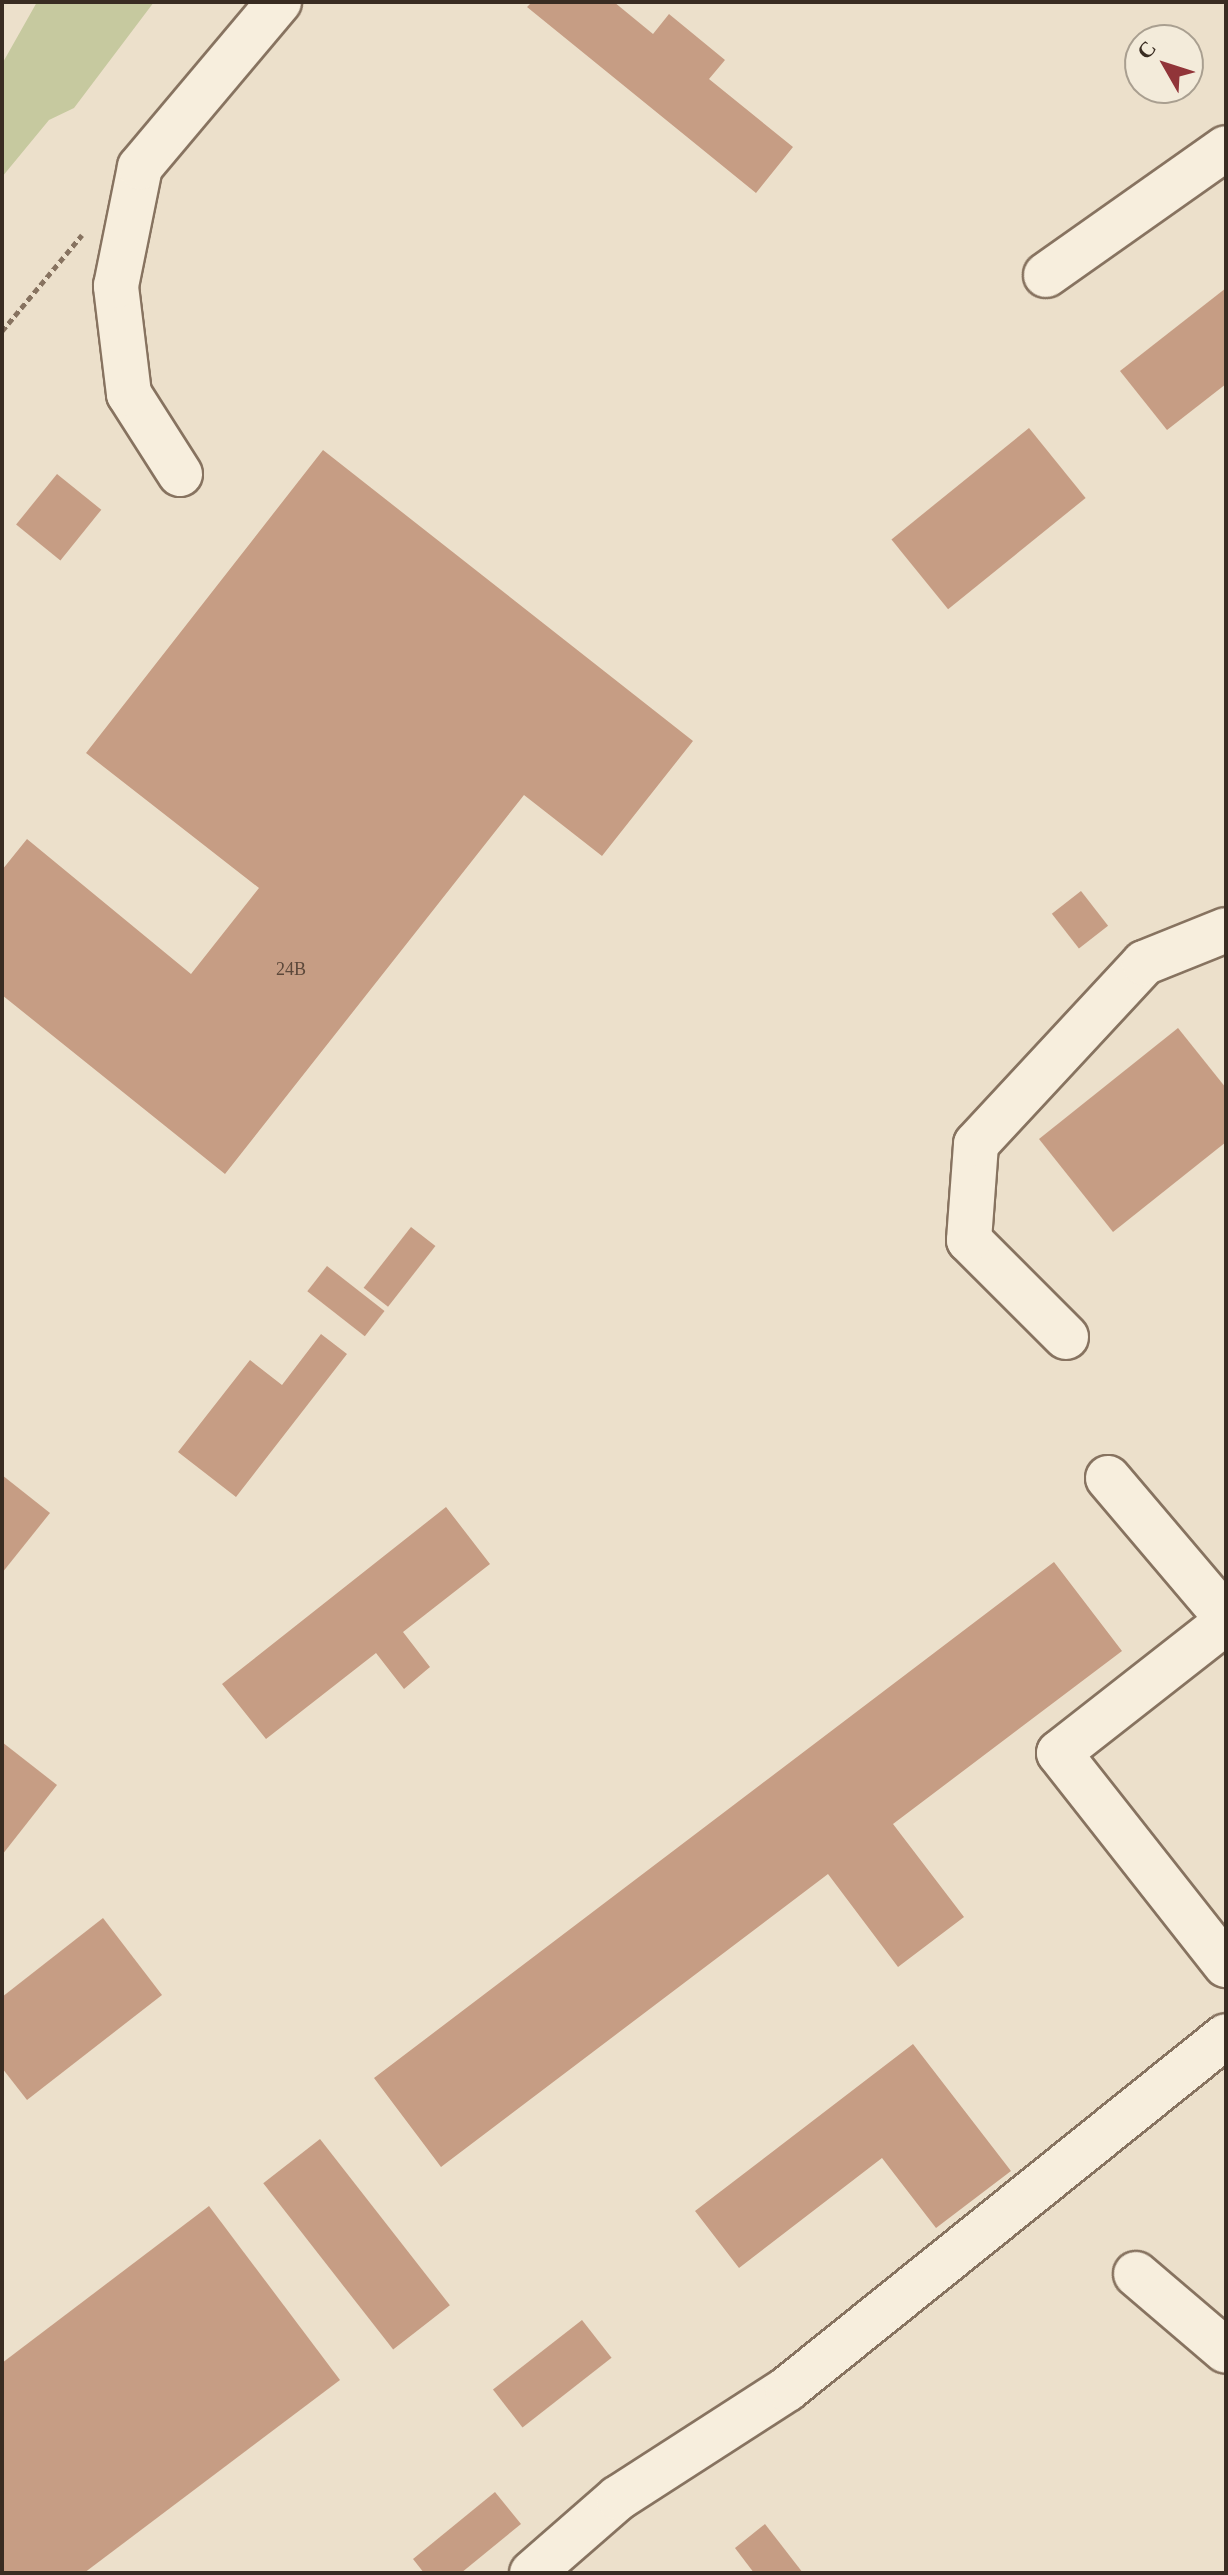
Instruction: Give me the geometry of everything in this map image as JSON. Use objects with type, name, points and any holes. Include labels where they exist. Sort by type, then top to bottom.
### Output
[{"type":"lane","points":[[180,474],[129,394],[116,286],[140,167],[279,2]]},
{"type":"lane","points":[[1046,275],[1226,148]]},
{"type":"lane","points":[[1066,1337],[969,1240],[976,1144],[1144,963],[1226,930]]},
{"type":"lane","points":[[1108,1478],[1226,1620],[1059,1753],[1226,1965]]},
{"type":"lane","points":[[532,2573],[618,2498],[787,2389],[1226,2036]]},
{"type":"lane","points":[[1136,2274],[1226,2351]]},
{"type":"path","points":[[2,331],[90,226]]},
{"type":"green space","points":[[37,2],[154,2],[74,108],[49,120],[2,177],[2,64]]},
{"type":"building","points":[[532,2],[614,2],[653,34],[669,14],[725,60],[709,79],[793,147],[756,193],[527,7]]},
{"type":"building","points":[[1226,288],[1226,384],[1167,430],[1120,371]]},
{"type":"building","points":[[1029,428],[1086,498],[948,609],[891,539]]},
{"type":"building","points":[[323,450],[693,741],[602,856],[524,795],[225,1174],[2,995],[2,870],[27,839],[191,974],[259,888],[86,753]]},
{"type":"building","points":[[57,474],[101,510],[60,560],[16,525]]},
{"type":"building","points":[[1081,891],[1108,926],[1079,948],[1052,914]]},
{"type":"building","points":[[1178,1028],[1226,1088],[1226,1142],[1113,1232],[1039,1139]]},
{"type":"building","points":[[411,1227],[435,1246],[388,1307],[364,1288]]},
{"type":"building","points":[[327,1266],[385,1311],[365,1336],[307,1291]]},
{"type":"building","points":[[321,1334],[347,1354],[236,1497],[178,1452],[250,1360],[282,1385]]},
{"type":"building","points":[[2,1475],[50,1513],[2,1573]]},
{"type":"building","points":[[446,1507],[490,1564],[403,1632],[430,1667],[404,1689],[376,1653],[266,1739],[222,1684]]},
{"type":"building","points":[[1054,1562],[1122,1651],[893,1824],[964,1917],[898,1967],[828,1874],[441,2167],[374,2078]]},
{"type":"building","points":[[2,1742],[57,1785],[2,1855]]},
{"type":"building","points":[[103,1918],[162,1995],[27,2100],[2,2068],[2,1997]]},
{"type":"building","points":[[913,2044],[1011,2171],[936,2228],[882,2158],[739,2268],[695,2211]]},
{"type":"building","points":[[320,2139],[450,2305],[393,2350],[263,2183]]},
{"type":"building","points":[[209,2206],[340,2380],[84,2573],[2,2573],[2,2363]]},
{"type":"building","points":[[582,2320],[612,2358],[523,2427],[493,2390]]},
{"type":"building","points":[[495,2492],[521,2524],[461,2573],[424,2573],[413,2559]]},
{"type":"building","points":[[765,2524],[803,2573],[754,2573],[735,2548]]}]
